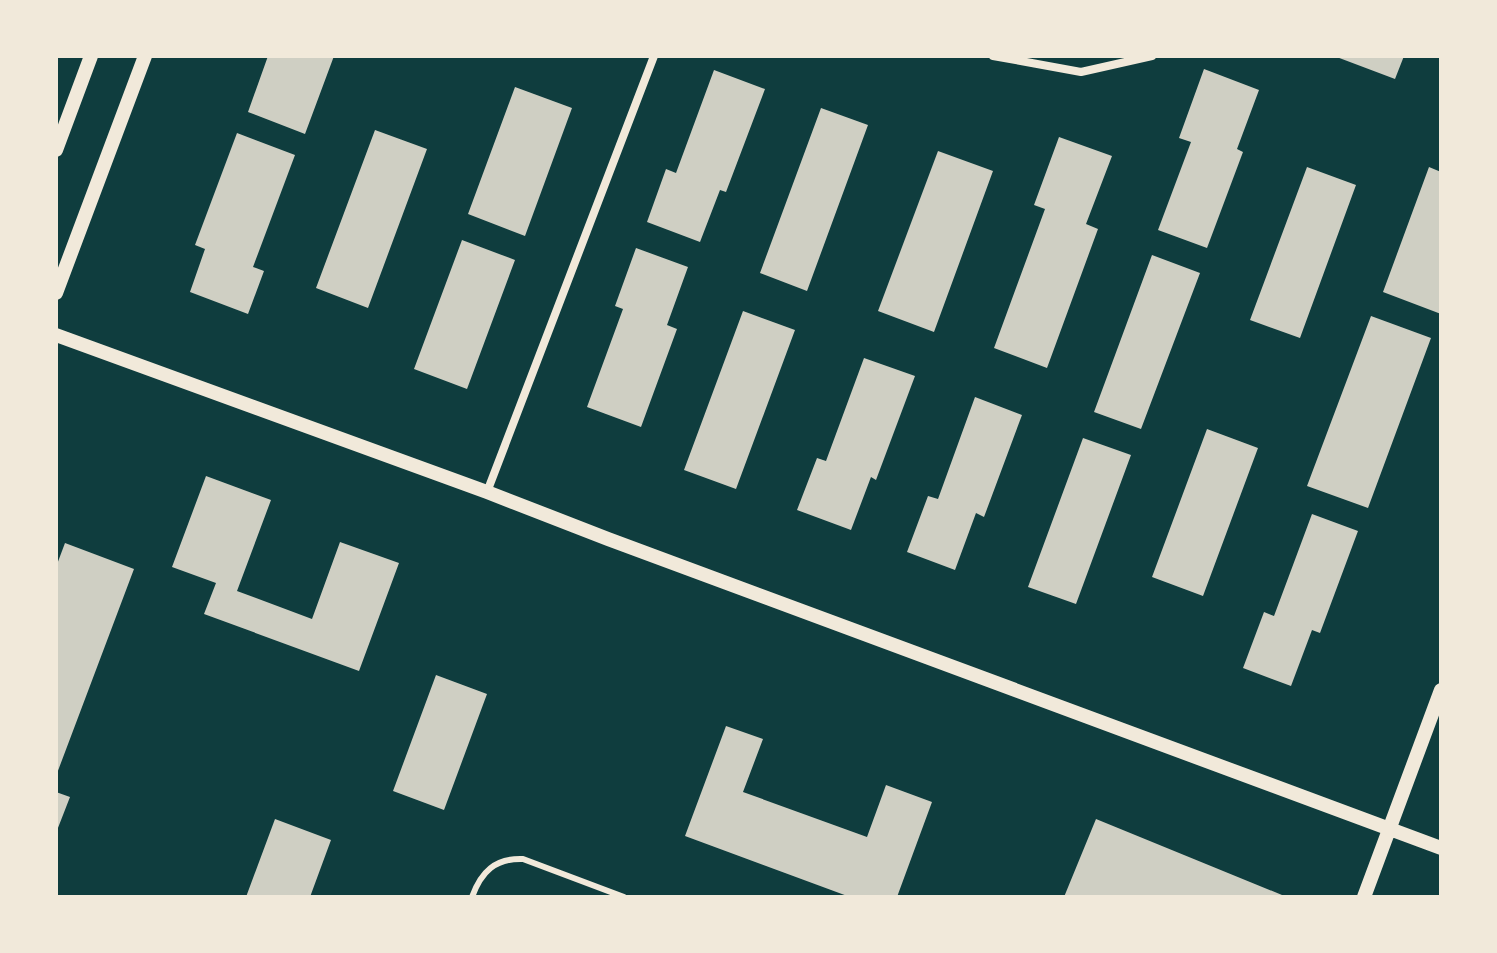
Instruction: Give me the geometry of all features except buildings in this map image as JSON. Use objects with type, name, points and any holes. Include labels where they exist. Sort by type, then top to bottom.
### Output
[{"type":"street","points":[[56,150],[91,56]]},
{"type":"street","points":[[56,293],[145,56]]},
{"type":"street","points":[[487,492],[654,56]]},
{"type":"street","points":[[993,56],[1025,59],[1081,72],[1152,56]]},
{"type":"street","points":[[56,335],[487,492],[1441,848]]},
{"type":"street","points":[[1364,897],[1441,690]]},
{"type":"lane","points":[[472,897],[484,873],[492,865],[513,858],[624,897]]}]
